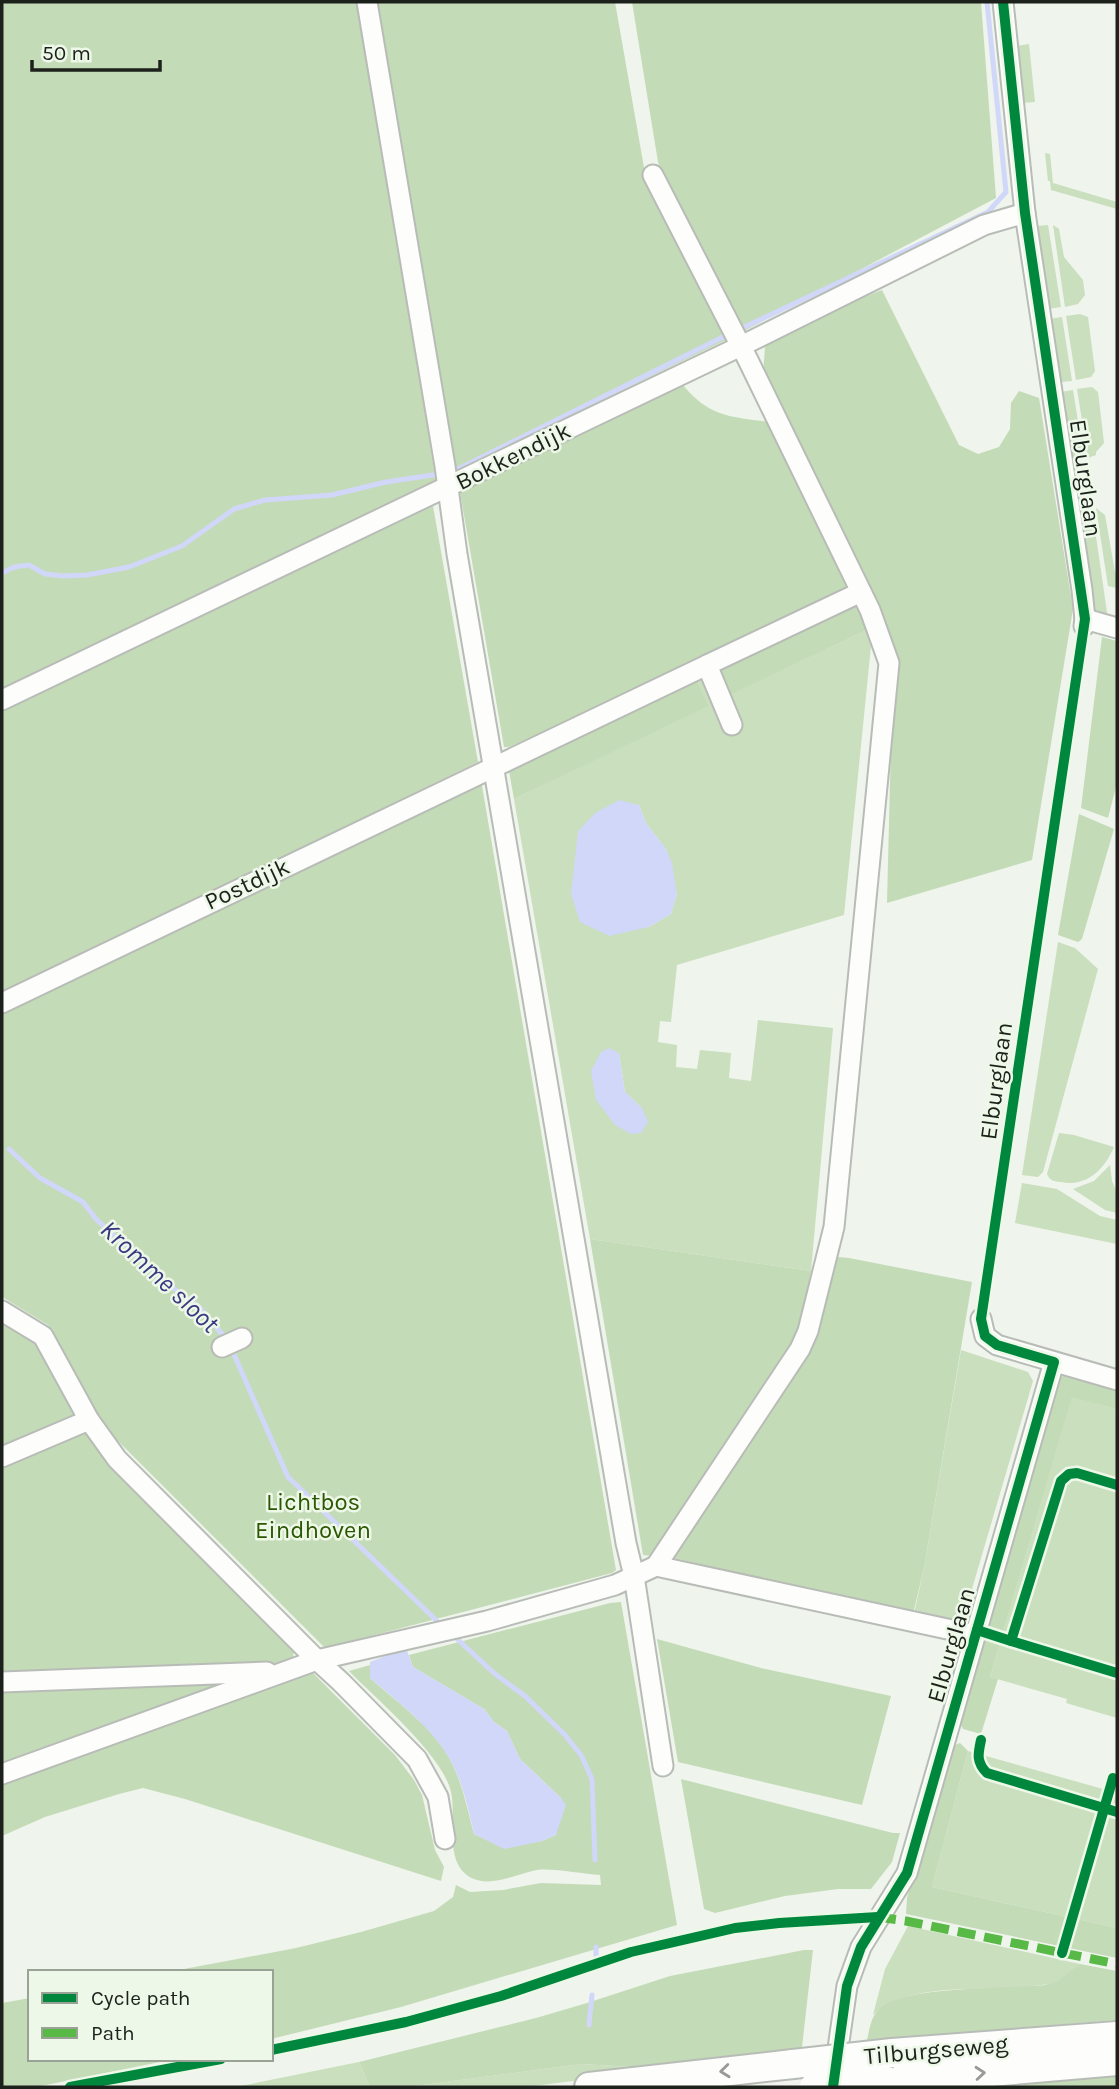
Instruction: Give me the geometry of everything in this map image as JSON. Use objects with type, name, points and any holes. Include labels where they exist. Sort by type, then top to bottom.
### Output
[{"type":"highway","name":"Tilburgseweg","points":[[589,2087],[892,2053],[1117,2036]]},
{"type":"highway","name":"Tilburgseweg","points":[[814,2087],[1117,2061]]},
{"type":"street","points":[[367,2],[449,487],[457,554],[634,1576],[663,1766]]},
{"type":"street","name":"Elburglaan","points":[[1003,2],[1025,213],[1085,623],[1117,628]]},
{"type":"street","points":[[2,1774],[317,1660],[487,1621],[615,1585],[656,1566],[800,1349],[808,1331],[834,1227],[889,663],[870,610],[741,346],[653,176]]},
{"type":"street","name":"Bokkendijk","points":[[2,700],[741,346],[984,225],[1025,213]]},
{"type":"street","name":"Postdijk","points":[[2,1003],[861,592]]},
{"type":"street","points":[[707,665],[732,725]]},
{"type":"street","points":[[2,1311],[43,1336],[89,1420],[117,1459],[416,1759],[438,1797],[445,1839]]},
{"type":"street","points":[[981,1319],[985,1336],[997,1345],[1117,1380]]},
{"type":"street","name":"Elburglaan","points":[[833,2087],[847,1986],[861,1947],[907,1873],[1054,1362]]},
{"type":"street","points":[[2,1457],[89,1420]]},
{"type":"street","points":[[656,1566],[975,1635]]},
{"type":"street","points":[[2,1682],[287,1671]]},
{"type":"green space","points":[[2,2],[358,2],[436,481],[2,690]]},
{"type":"green space","points":[[378,2],[615,2],[646,179],[728,339],[456,470]]},
{"type":"green space","points":[[632,2],[981,2],[996,198],[742,332],[663,177],[658,162]]},
{"type":"green space","points":[[1029,44],[1035,102],[1023,103],[1017,46]]},
{"type":"green space","points":[[1045,153],[1050,154],[1053,183],[1117,202],[1117,209],[1051,190]]},
{"type":"green space","points":[[1048,225],[1061,307],[1048,309],[1036,226]]},
{"type":"green space","points":[[1053,225],[1059,229],[1064,257],[1083,280],[1085,295],[1078,304],[1065,307]]},
{"type":"green space","points":[[882,290],[959,445],[978,454],[999,447],[1010,429],[1011,403],[1019,391],[1039,398],[1073,609],[1032,860],[887,903],[893,663],[763,374],[765,347],[786,327]]},
{"type":"green space","points":[[1080,314],[1088,317],[1095,371],[1091,377],[1076,380],[1066,316]]},
{"type":"green space","points":[[1062,317],[1072,381],[1059,382],[1050,319]]},
{"type":"green space","points":[[683,385],[702,404],[722,414],[769,422],[850,584],[846,589],[556,726],[504,747],[460,492]]},
{"type":"green space","points":[[1092,387],[1098,392],[1104,443],[1096,455],[1088,458],[1077,389]]},
{"type":"green space","points":[[1073,390],[1084,459],[1071,461],[1061,392]]},
{"type":"green space","points":[[433,506],[478,762],[2,993],[2,712]]},
{"type":"green space","points":[[1096,508],[1105,515],[1117,573],[1117,588],[1108,586]]},
{"type":"green space","points":[[1092,509],[1108,619],[1094,612],[1079,511]]},
{"type":"green space","points":[[860,604],[871,628],[730,695],[720,669]]},
{"type":"green space","points":[[871,628],[844,915],[677,965],[671,1022],[660,1021],[658,1042],[677,1045],[676,1067],[697,1069],[700,1050],[731,1053],[729,1078],[751,1081],[758,1020],[833,1028],[811,1271],[590,1239],[514,799],[707,705],[697,680],[720,669],[731,694]],"holes":[[[639,805],[646,823],[666,849],[677,894],[671,914],[649,927]],[[619,1053],[625,1092],[642,1108],[591,1071]]]},
{"type":"green space","points":[[1102,637],[1117,641],[1117,783],[1108,818],[1081,808]]},
{"type":"green space","points":[[697,680],[708,706],[514,799],[509,771]]},
{"type":"green space","name":"Lichtbos Eindhoven","points":[[477,785],[482,786],[616,1570],[325,1648],[113,1436],[90,1407],[48,1325],[2,1297],[2,1013]]},
{"type":"green space","points":[[1079,814],[1114,829],[1082,939],[1078,942],[1058,935]]},
{"type":"green space","points":[[1058,942],[1075,948],[1098,969],[1043,1172],[1038,1177],[1022,1175]]},
{"type":"green space","points":[[1059,1133],[1114,1147],[1100,1170],[1087,1179],[1070,1183],[1054,1181],[1047,1174]]},
{"type":"green space","points":[[1110,1165],[1117,1193],[1117,1213],[1105,1210],[1073,1189],[1094,1181]]},
{"type":"green space","points":[[1022,1183],[1057,1189],[1100,1216],[1117,1220],[1117,1244],[1015,1223]]},
{"type":"green space","points":[[590,1239],[811,1271],[800,1329],[790,1349],[652,1556],[643,1555]]},
{"type":"green space","points":[[828,1256],[972,1282],[924,1568],[913,1614],[670,1557],[804,1358]]},
{"type":"green space","points":[[2,1319],[40,1343],[83,1417],[2,1451]]},
{"type":"green space","points":[[961,1350],[1028,1372],[1033,1381],[962,1623],[914,1614]]},
{"type":"green space","points":[[1067,1374],[1117,1387],[1117,1409],[1072,1397],[990,1677],[998,1679],[981,1734],[963,1729],[958,1719],[1056,1384]]},
{"type":"green space","points":[[1072,1396],[1117,1409],[1117,1718],[1066,1703],[1067,1699],[990,1677]]},
{"type":"green space","points":[[86,1428],[295,1647],[293,1657],[277,1664],[2,1675],[2,1464]]},
{"type":"green space","points":[[621,1602],[677,1925],[401,2007],[273,2039],[273,1970],[179,1970],[296,1948],[434,1911],[453,1897],[456,1885],[470,1892],[503,1890],[541,1883],[601,1885],[600,1875],[560,1870],[537,1870],[489,1881],[474,1879],[464,1873],[454,1853],[451,1792],[445,1777],[422,1745],[349,1671],[370,1665],[370,1678],[412,1714],[441,1745],[457,1775],[474,1834],[504,1848],[542,1841],[556,1835],[561,1798],[520,1759],[507,1731],[494,1722],[484,1709],[413,1667],[409,1655]]},
{"type":"green space","points":[[657,1639],[761,1668],[891,1696],[862,1805],[678,1762]]},
{"type":"green space","points":[[313,1673],[395,1755],[414,1780],[422,1795],[435,1850],[444,1867],[441,1881],[143,1788],[45,1817],[2,1836],[2,1783],[296,1676]]},
{"type":"green space","points":[[213,1681],[219,1685],[2,1762],[2,1690]]},
{"type":"green space","points":[[960,1743],[968,1751],[932,1887],[1117,1928],[1117,1958],[906,1914],[907,1898],[950,1747]]},
{"type":"green space","points":[[983,1749],[986,1750],[986,1756],[1117,1793],[1117,1928],[932,1887],[968,1751],[981,1755]]},
{"type":"green space","points":[[681,1779],[900,1833],[892,1862],[871,1889],[838,1889],[785,1896],[715,1913],[704,1909]]},
{"type":"green space","points":[[908,1926],[1080,1964],[1065,1978],[1051,1983],[925,1993],[888,2004],[873,2015],[885,1969]]},
{"type":"green space","points":[[813,1950],[802,2047],[790,2052],[666,2069],[581,2064],[407,2087],[370,2087],[359,2062],[536,2018],[670,1976]]},
{"type":"green space","points":[[1080,1964],[1117,1971],[1117,2020],[867,2040],[876,2013],[896,2000],[936,1992],[1045,1985],[1058,1981]]},
{"type":"green space","points":[[28,1998],[28,2061],[165,2061],[36,2087],[2,2087],[2,2003]]},
{"type":"green space","points":[[359,2062],[370,2087],[236,2087]]},
{"type":"green space","points":[[581,2064],[666,2069],[526,2087],[407,2087]]},
{"type":"green space","points":[[1117,2076],[1117,2087],[979,2087]]},
{"type":"water","points":[[619,800],[639,805],[646,823],[666,849],[672,863],[677,894],[671,914],[649,927],[609,936],[580,922],[571,894],[578,831],[595,813]]},
{"type":"water","points":[[609,1048],[619,1053],[625,1092],[642,1108],[648,1122],[641,1133],[631,1134],[615,1125],[596,1100],[591,1071],[601,1052]]},
{"type":"water","points":[[406,1648],[413,1667],[484,1709],[494,1722],[507,1731],[520,1759],[561,1798],[566,1805],[556,1835],[542,1841],[504,1849],[474,1834],[461,1784],[448,1756],[422,1724],[370,1678],[370,1662]]},
{"type":"waterway","points":[[738,330],[988,212],[1006,192],[987,2]]},
{"type":"waterway","points":[[452,472],[729,334]]},
{"type":"waterway","points":[[2,573],[14,567],[29,565],[45,574],[64,576],[87,575],[129,567],[182,546],[234,509],[265,500],[332,495],[386,482],[440,474]]},
{"type":"waterway","name":"Kromme sloot","points":[[9,1149],[40,1178],[83,1202],[96,1219],[165,1282],[198,1306],[228,1341],[288,1477],[437,1621]]},
{"type":"waterway","name":"Kromme sloot","points":[[455,1637],[495,1674],[525,1696],[565,1735],[581,1755],[592,1779],[595,1860]]},
{"type":"waterway","name":"Kromme sloot","points":[[596,1947],[596,1957]]},
{"type":"waterway","points":[[589,2025],[592,1995]]},
{"type":"marked path","points":[[878,1917],[1117,1964]]},
{"type":"cycle path","points":[[833,2087],[847,1986],[861,1947],[907,1873],[1054,1362],[997,1345],[985,1336],[981,1319],[1085,619],[1025,213],[1003,2]]},
{"type":"cycle path","points":[[977,1630],[1011,1641],[1061,1481],[1069,1474],[1077,1473],[1117,1485]]},
{"type":"cycle path","points":[[1011,1641],[1117,1673]]},
{"type":"cycle path","points":[[981,1740],[979,1758],[987,1773],[1117,1812]]},
{"type":"cycle path","points":[[1062,1953],[1113,1778]]},
{"type":"cycle path","points":[[273,2050],[406,2022],[501,1996],[631,1952],[735,1928],[878,1917]]},
{"type":"cycle path","points":[[70,2087],[210,2061]]}]
